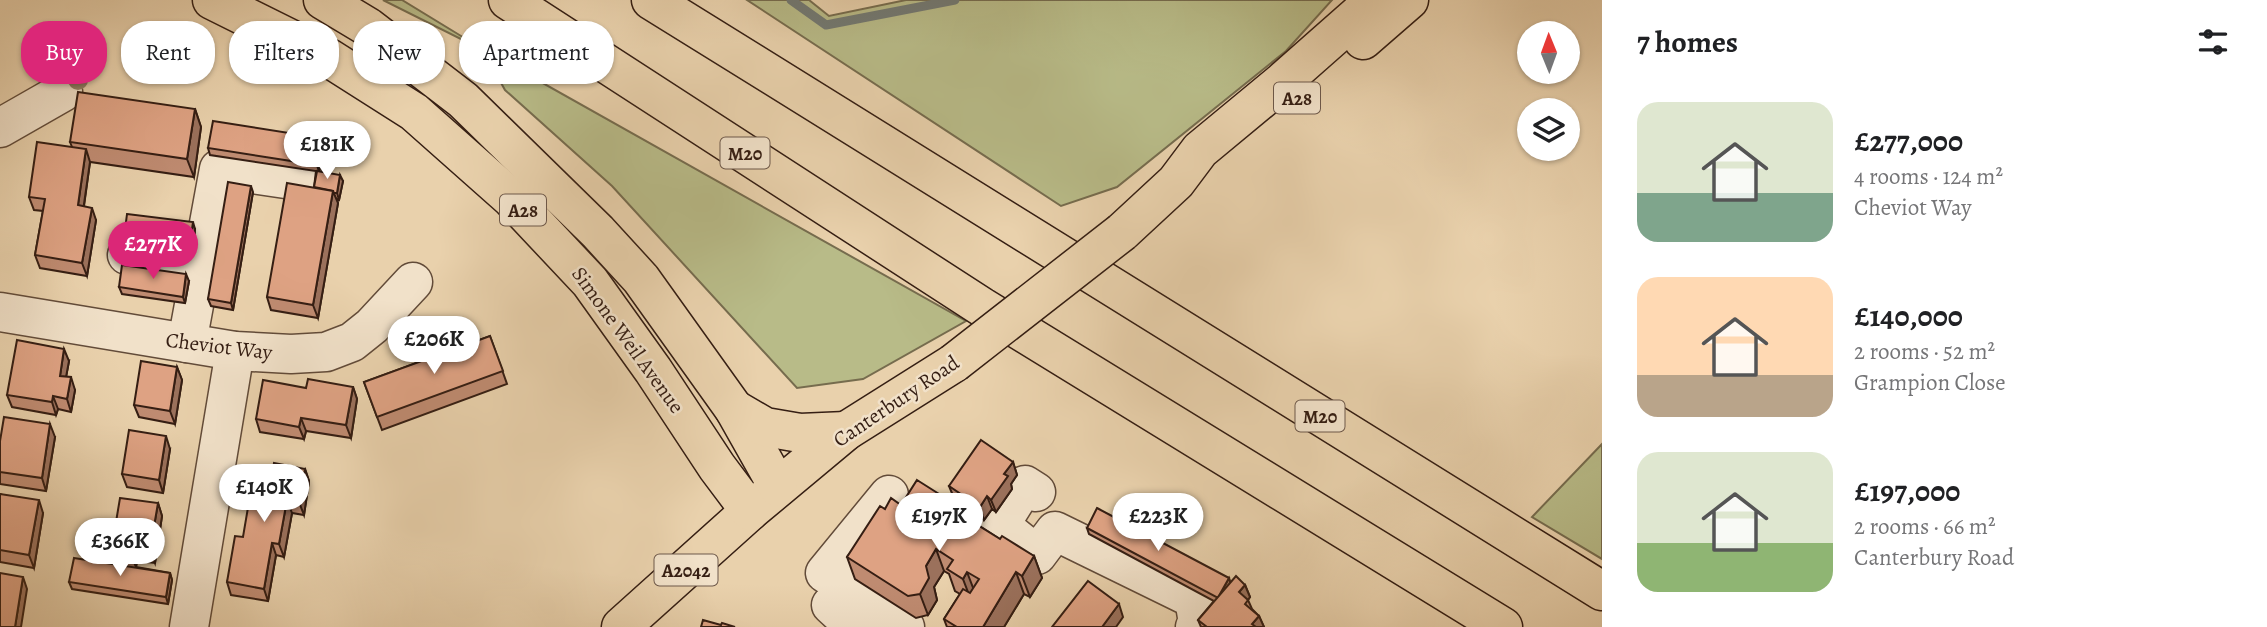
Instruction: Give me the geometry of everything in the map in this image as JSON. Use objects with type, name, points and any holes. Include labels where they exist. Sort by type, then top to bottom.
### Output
[{"type":"main road","name":"Simone Weil Avenue","points":[[212,0],[330,58],[414,112],[511,198],[590,282],[653,370],[717,467],[764,499]]},
{"type":"main road","name":"Simone Weil Avenue","points":[[323,0],[368,27],[463,100],[598,232],[641,279],[734,409],[764,499]]},
{"type":"main road","name":"M20","points":[[508,0],[982,307],[1503,627]]},
{"type":"main road","name":"M20","points":[[651,0],[1602,591]]},
{"type":"main road","name":"Canterbury Road","points":[[621,627],[764,499],[846,431],[954,363],[1122,232],[1176,182],[1200,150],[1375,0]]},
{"type":"main road","name":"Canterbury Road","points":[[1176,182],[1213,167],[1409,0]]},
{"type":"main road","points":[[734,409],[765,427],[800,433],[846,431]]},
{"type":"street","points":[[0,128],[63,92]]},
{"type":"street","points":[[187,343],[219,169],[306,182]]},
{"type":"street","points":[[127,255],[201,263]]},
{"type":"street","name":"Cheviot Way","points":[[0,312],[235,351],[290,354],[326,352],[352,342],[372,326],[413,282]]},
{"type":"street","points":[[200,616],[235,351]]},
{"type":"street","points":[[1036,492],[1025,485],[1000,525],[1037,555],[1055,531],[1194,599],[1198,623],[1195,627]]},
{"type":"street","points":[[889,495],[825,573],[905,627]]},
{"type":"green space","points":[[383,0],[402,0],[436,21],[425,21]]},
{"type":"green space","points":[[747,0],[809,0],[829,16],[906,0],[1332,0],[1286,51],[1117,187],[1061,206]]},
{"type":"green space","points":[[445,26],[459,35],[459,38],[445,31]]},
{"type":"green space","points":[[502,84],[544,84],[966,321],[863,379],[797,388],[612,186],[505,90]]},
{"type":"green space","points":[[1602,444],[1602,559],[1532,517]]},
{"type":"building","points":[[78,92],[195,109],[187,159],[70,142]]},
{"type":"building","points":[[213,121],[321,138],[317,165],[208,148]]},
{"type":"building","points":[[37,142],[86,149],[78,205],[92,208],[82,263],[35,255],[45,199],[29,197]]},
{"type":"building","points":[[317,171],[340,175],[337,193],[314,187]]},
{"type":"building","points":[[228,182],[251,186],[231,303],[208,299]]},
{"type":"building","points":[[287,183],[333,191],[313,305],[267,297]]},
{"type":"building","points":[[127,214],[193,222],[190,245],[124,238]]},
{"type":"building","points":[[122,265],[186,274],[183,297],[119,287]]},
{"type":"building","points":[[490,336],[503,371],[377,417],[364,382]]},
{"type":"building","points":[[17,340],[64,349],[60,376],[71,377],[67,399],[53,396],[52,402],[7,395]]},
{"type":"building","points":[[141,361],[177,367],[170,411],[134,405]]},
{"type":"building","points":[[308,379],[353,387],[346,425],[301,418],[299,427],[256,419],[263,380],[306,388]]},
{"type":"building","points":[[4,417],[50,424],[42,478],[0,472],[0,441]]},
{"type":"building","points":[[129,430],[166,436],[159,480],[122,474]]},
{"type":"building","points":[[981,440],[1013,462],[1004,474],[1008,476],[991,500],[987,496],[980,507],[949,486]]},
{"type":"building","points":[[274,463],[305,469],[299,502],[287,500],[279,544],[272,543],[264,589],[227,582],[235,536],[243,537],[254,472],[272,475]]},
{"type":"building","points":[[917,480],[958,506],[955,511],[1034,556],[1022,576],[1016,572],[983,627],[957,627],[944,619],[963,589],[970,593],[979,579],[967,572],[963,579],[947,569],[953,560],[936,549],[926,566],[929,578],[920,594],[908,596],[847,557],[880,506],[885,509],[891,498],[901,505]]},
{"type":"building","points":[[0,494],[39,500],[29,555],[0,550]]},
{"type":"building","points":[[120,498],[158,503],[150,550],[132,548],[131,555],[111,552]]},
{"type":"building","points":[[1097,508],[1229,578],[1218,598],[1087,528]]},
{"type":"building","points":[[74,558],[170,573],[166,597],[69,582]]},
{"type":"building","points":[[0,573],[23,577],[15,627],[0,627]]},
{"type":"building","points":[[1236,576],[1245,585],[1239,592],[1248,600],[1245,604],[1259,616],[1252,624],[1256,627],[1207,627],[1198,620]]},
{"type":"building","points":[[1088,581],[1119,604],[1102,627],[1052,627]]},
{"type":"building","points":[[703,620],[721,625],[722,623],[735,627],[701,627]]},
{"type":"waterway","points":[[791,0],[826,25],[955,0]]}]
